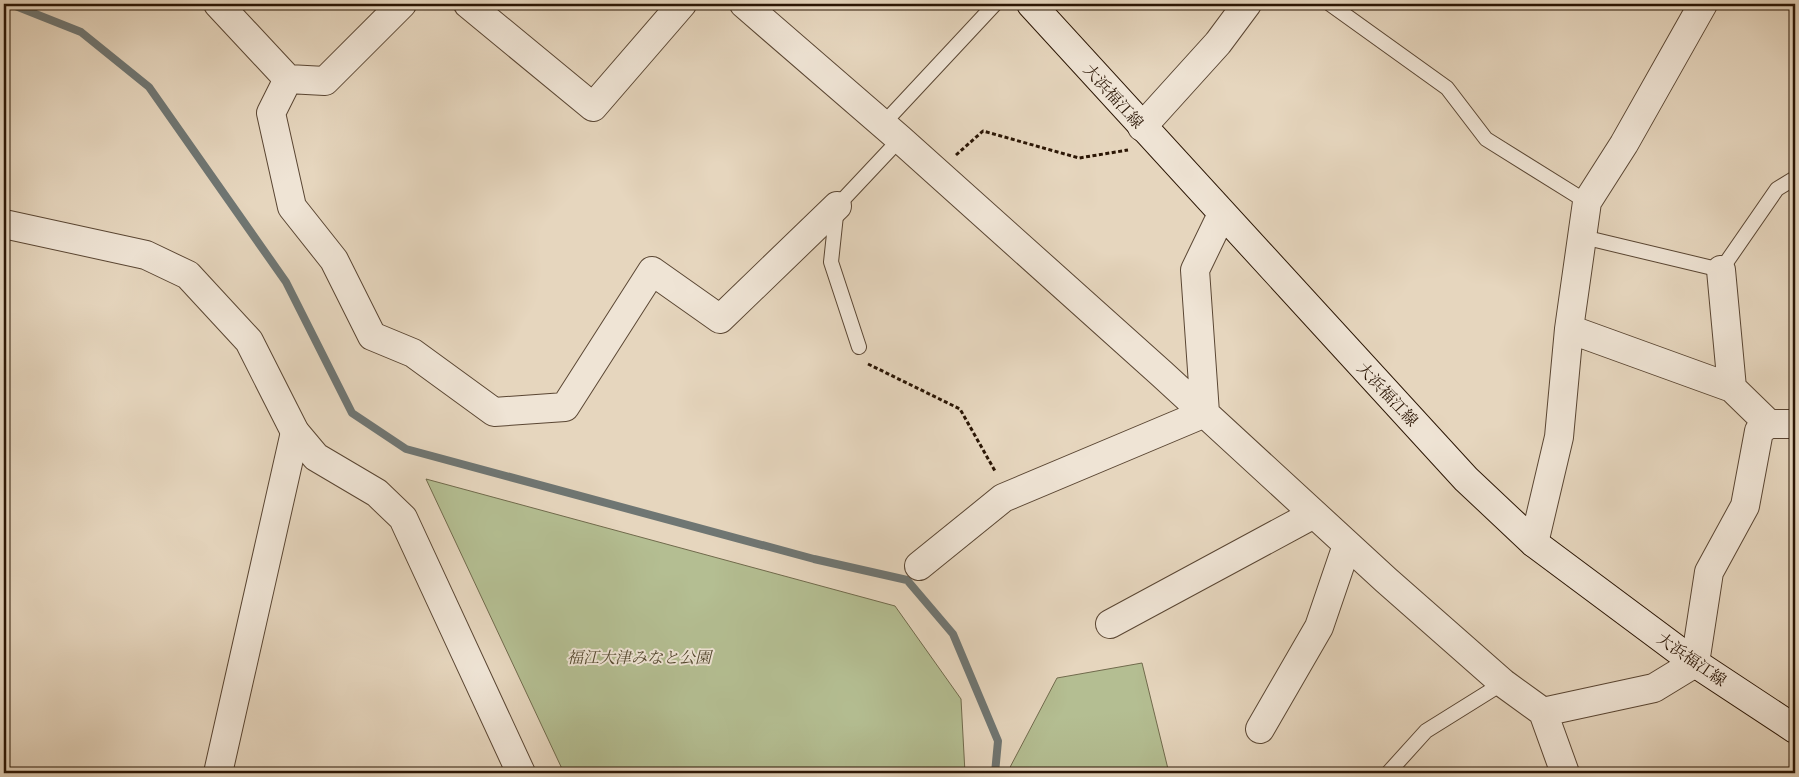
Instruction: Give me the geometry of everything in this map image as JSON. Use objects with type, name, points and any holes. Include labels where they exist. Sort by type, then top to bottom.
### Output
[{"type":"street","points":[[218,4],[288,79],[325,81],[402,4]]},
{"type":"street","points":[[468,4],[593,107],[682,4]]},
{"type":"street","points":[[744,4],[936,172],[1503,683],[1543,712],[1565,773]]},
{"type":"street","name":"大浜福江線","points":[[1030,4],[1466,479],[1534,543],[1695,663],[1795,729]]},
{"type":"street","points":[[1150,136],[1247,4]]},
{"type":"street","points":[[1534,543],[1559,437],[1569,329],[1587,202],[1624,144],[1703,4]]},
{"type":"street","points":[[288,79],[271,113],[292,206],[334,260],[372,336],[412,353],[494,412],[565,408],[652,271],[720,319],[837,206]]},
{"type":"street","points":[[1205,413],[1195,270],[1222,214]]},
{"type":"street","points":[[4,224],[146,255],[188,275],[249,341],[295,432],[316,457],[377,493],[403,518],[521,773]]},
{"type":"street","points":[[1722,270],[1732,388]]},
{"type":"street","points":[[1569,329],[1732,388],[1782,424]]},
{"type":"street","points":[[919,566],[1002,498],[1205,413]]},
{"type":"street","points":[[1543,712],[1654,688],[1695,663],[1709,572],[1745,506],[1759,431],[1782,424]]},
{"type":"street","points":[[218,773],[295,432]]},
{"type":"street","points":[[1110,624],[1314,514]]},
{"type":"street","points":[[1260,729],[1319,627],[1347,544]]},
{"type":"lane","points":[[859,347],[831,262],[837,206],[891,132],[995,4]]},
{"type":"lane","points":[[1330,4],[1447,88],[1486,138],[1587,202]]},
{"type":"lane","points":[[1582,237],[1722,270],[1777,189],[1795,178]]},
{"type":"lane","points":[[1388,773],[1426,731],[1503,683]]},
{"type":"path","points":[[936,172],[983,131],[1079,158],[1150,136]]},
{"type":"path","points":[[859,347],[867,363],[960,409],[1009,496]]},
{"type":"green space","name":"福江大津みなと公園","points":[[426,479],[895,606],[961,699],[965,773],[564,773]]},
{"type":"green space","points":[[1142,663],[1169,773],[1007,773],[1057,678]]},
{"type":"waterway","points":[[13,5],[81,32],[149,87],[286,282],[352,413],[406,449],[814,559],[907,580],[953,634],[998,741],[995,773]]}]
